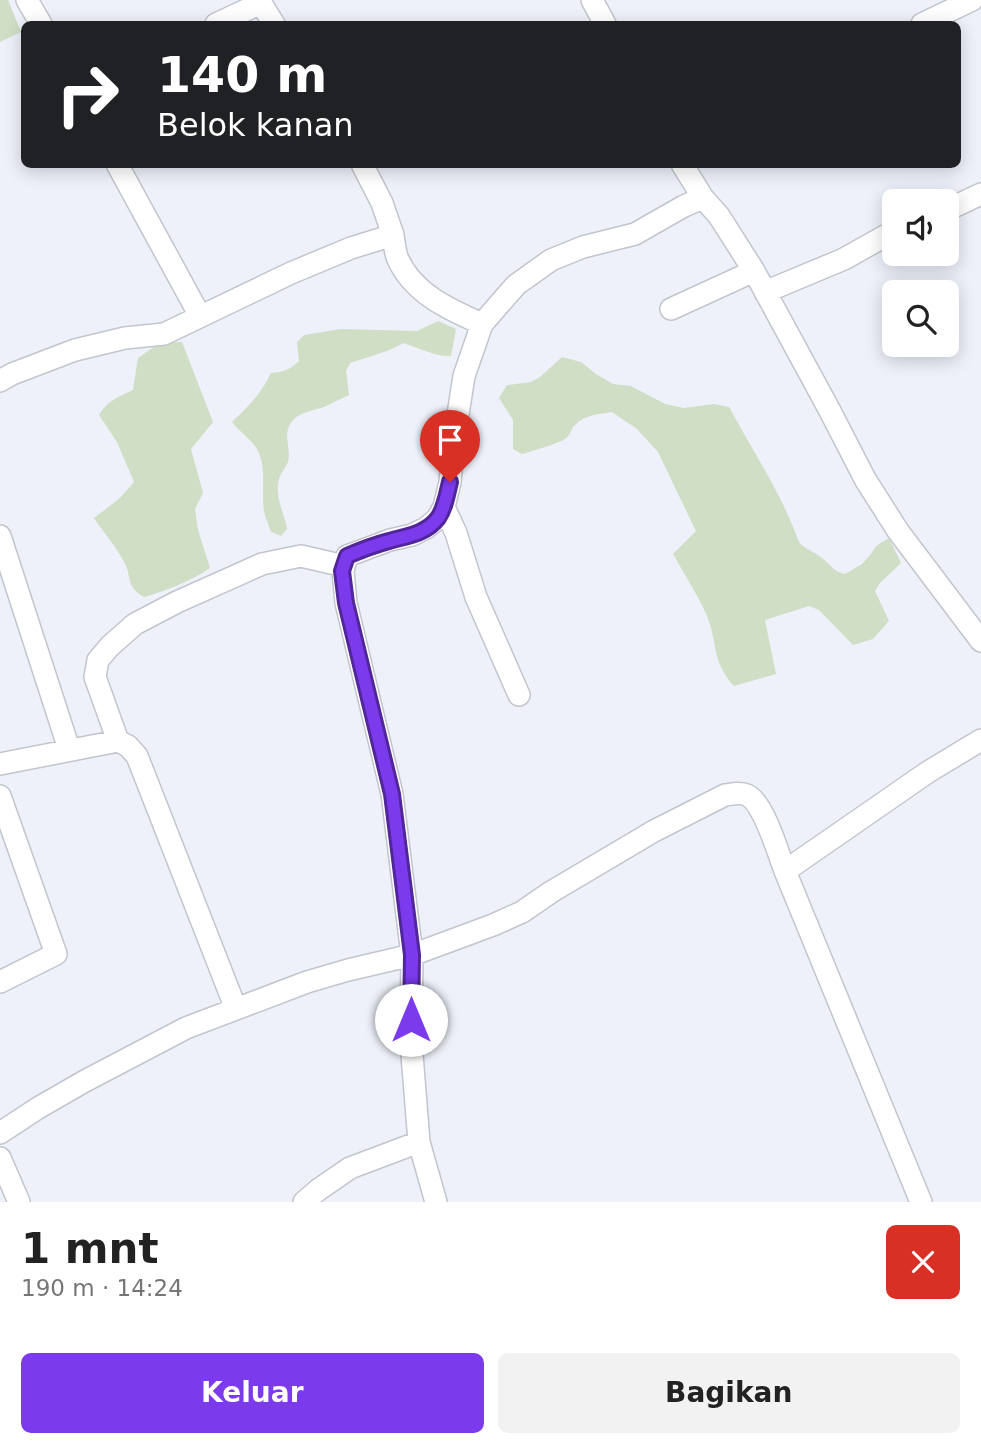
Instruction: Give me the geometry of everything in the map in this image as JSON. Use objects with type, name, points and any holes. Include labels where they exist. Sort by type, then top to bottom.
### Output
[{"type":"street","points":[[27,0],[39,21]]},
{"type":"street","points":[[592,0],[603,21]]},
{"type":"street","points":[[928,21],[972,0]]},
{"type":"street","points":[[222,21],[260,1],[272,21]]},
{"type":"street","points":[[119,168],[200,316]]},
{"type":"street","points":[[364,168],[382,203],[397,256],[410,280],[436,302],[482,324]]},
{"type":"street","points":[[684,168],[754,271],[825,400],[864,478],[898,531],[981,641]]},
{"type":"street","points":[[959,204],[981,194]]},
{"type":"street","points":[[436,1202],[419,1142],[411,1041],[412,955],[392,794],[346,603],[342,571],[347,556],[380,543],[412,535],[437,519],[450,482],[464,376],[482,324],[516,285],[551,260],[583,247],[635,234],[703,198]]},
{"type":"street","points":[[0,381],[75,350],[125,338],[164,334],[291,273],[351,248],[393,235]]},
{"type":"street","points":[[765,292],[844,259],[882,238]]},
{"type":"street","points":[[671,309],[754,271]]},
{"type":"street","points":[[443,507],[456,533],[476,597],[519,695]]},
{"type":"street","points":[[0,536],[69,749]]},
{"type":"street","points":[[118,741],[96,677],[98,660],[135,624],[262,564],[301,556],[344,566]]},
{"type":"street","points":[[785,871],[928,772],[981,740]]},
{"type":"street","points":[[0,764],[118,741],[128,746],[136,756],[236,1009]]},
{"type":"street","points":[[0,1133],[73,1088],[186,1027],[307,982],[412,955],[493,925],[522,912],[654,831],[725,795],[737,793],[747,795],[755,801],[767,822],[921,1202]]},
{"type":"street","points":[[0,796],[57,954],[0,982]]},
{"type":"street","points":[[304,1202],[318,1189],[350,1168],[419,1142]]},
{"type":"street","points":[[0,1158],[19,1202]]},
{"type":"green space","points":[[0,0],[8,0],[21,32],[0,42]]},
{"type":"green space","points":[[438,321],[456,329],[451,356],[434,354],[404,343],[350,363],[346,371],[349,395],[303,414],[290,424],[287,433],[288,462],[278,483],[287,529],[281,536],[271,532],[264,511],[261,458],[253,443],[232,422],[254,399],[271,373],[293,367],[299,361],[297,342],[304,335],[341,329],[417,331]]},
{"type":"green space","points":[[182,342],[213,422],[191,449],[203,493],[195,509],[198,530],[210,568],[178,585],[144,597],[134,589],[126,565],[94,518],[120,498],[134,482],[117,442],[99,415],[109,403],[133,390],[138,358],[154,347]]},
{"type":"green space","points":[[562,357],[581,362],[613,384],[631,386],[665,404],[684,408],[714,404],[729,407],[776,490],[802,545],[835,570],[845,574],[862,564],[876,546],[889,538],[901,563],[875,591],[889,621],[873,639],[853,645],[819,610],[809,606],[765,620],[776,674],[734,686],[718,660],[703,608],[673,554],[696,531],[658,452],[637,429],[612,412],[602,413],[579,422],[567,437],[556,443],[522,454],[513,449],[513,420],[499,398],[507,385],[531,382]]},
{"type":"route","points":[[411,1020],[412,955],[392,794],[346,603],[342,571],[347,556],[412,535],[437,519],[450,482]]}]
